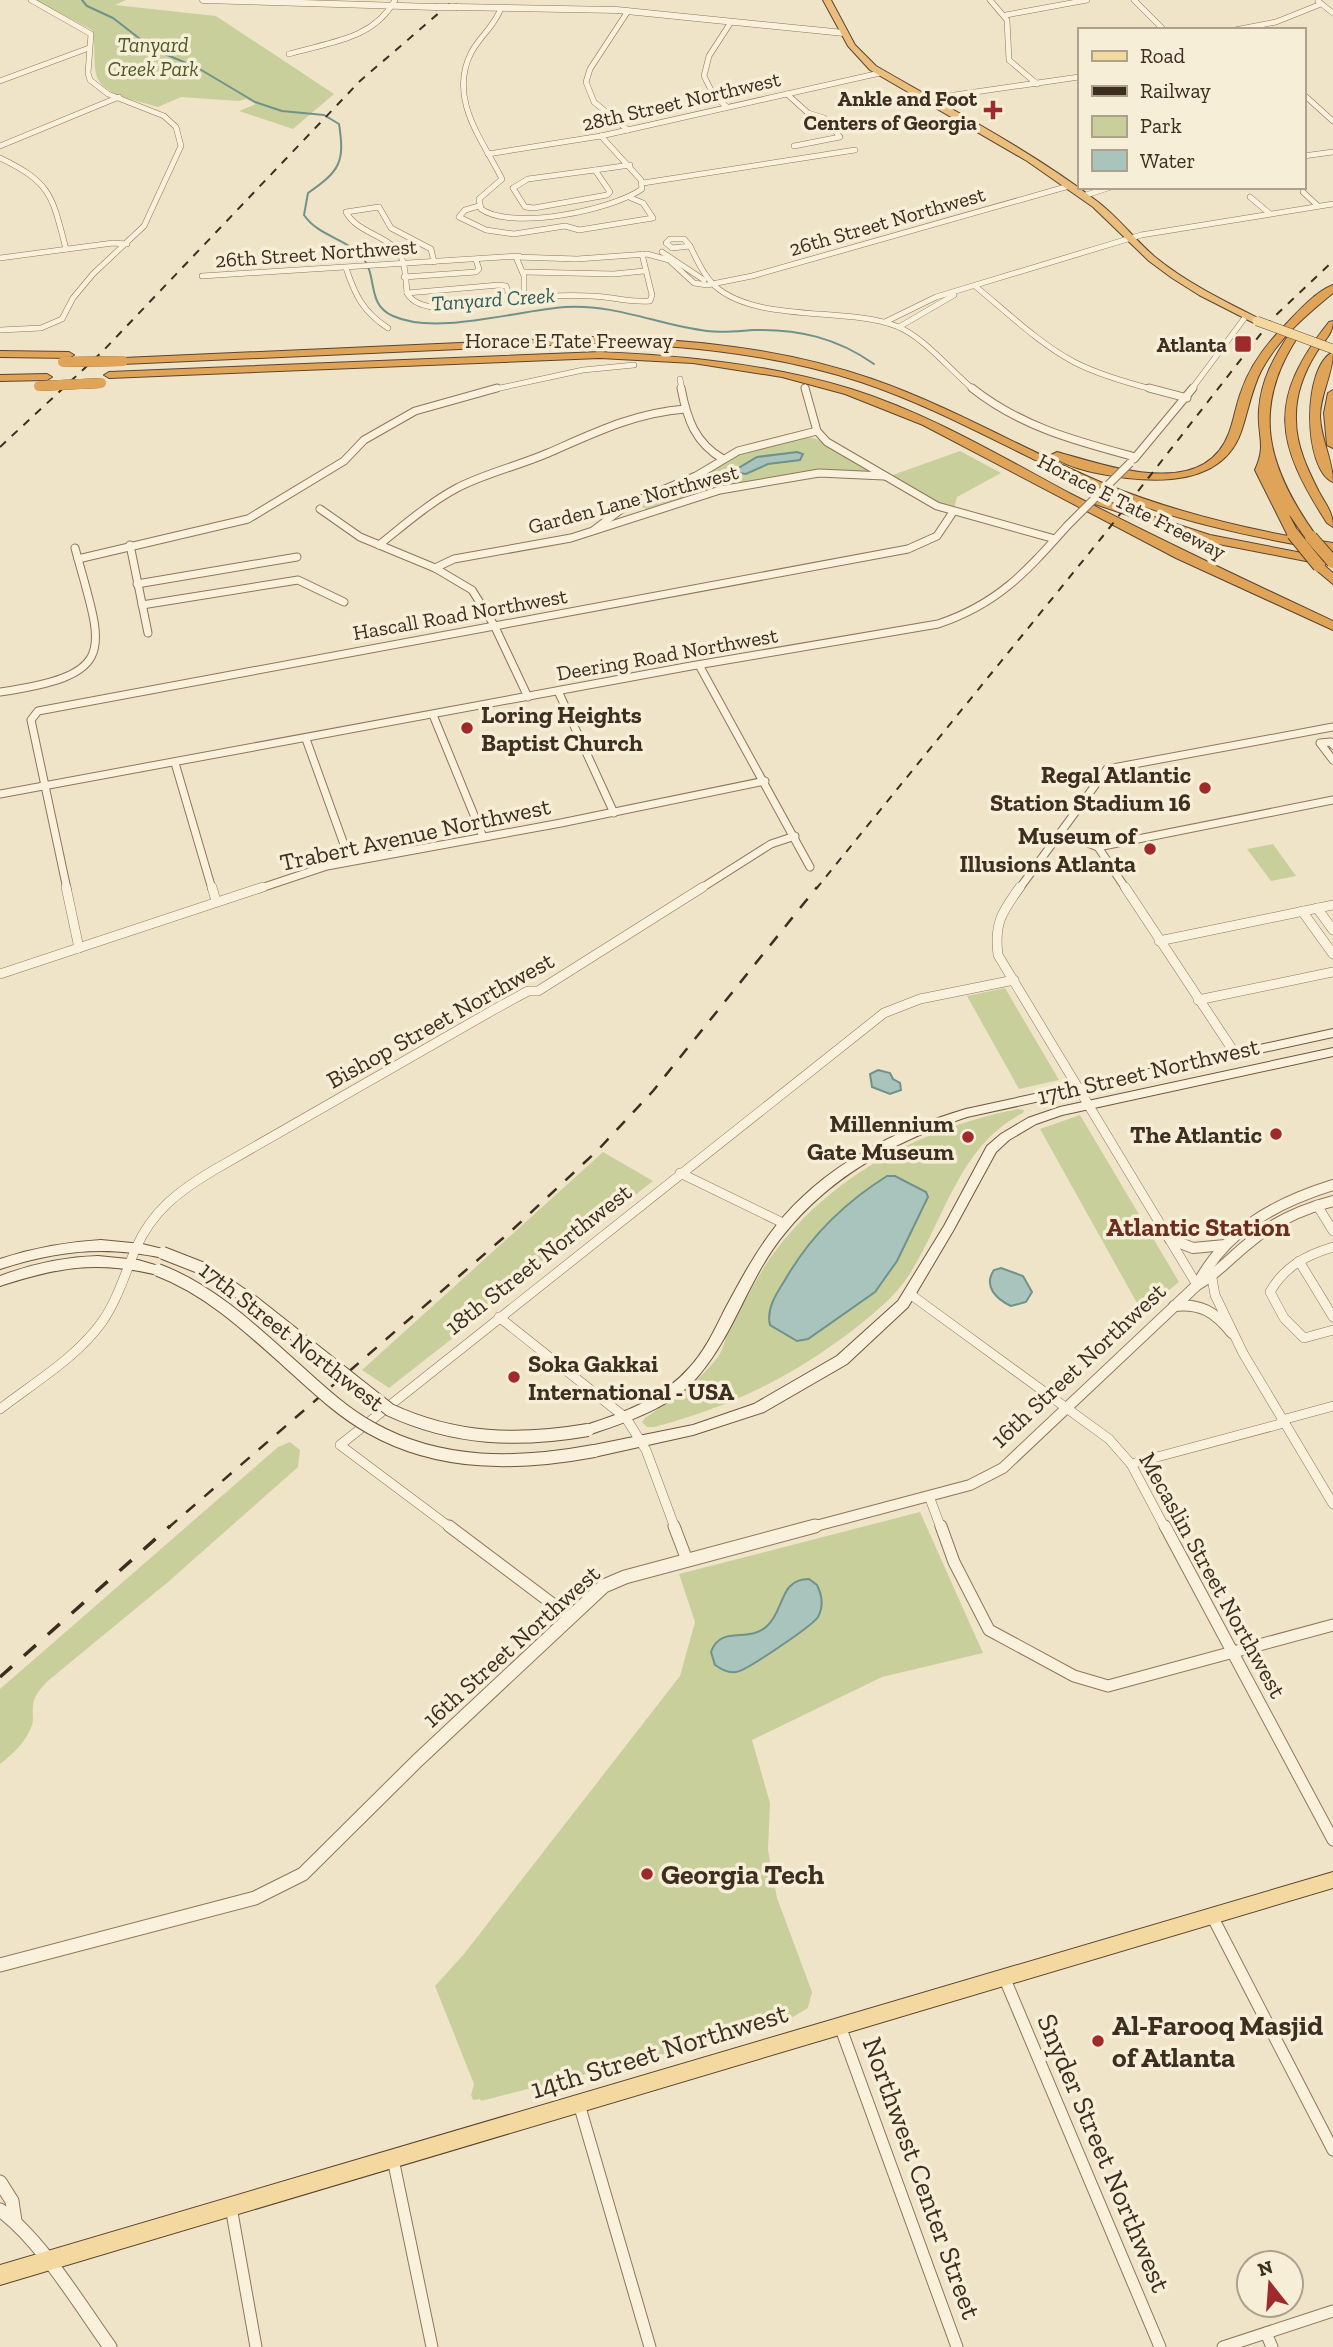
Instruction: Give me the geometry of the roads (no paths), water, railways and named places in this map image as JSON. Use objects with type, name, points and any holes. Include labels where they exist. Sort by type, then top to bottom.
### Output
[{"type":"highway","points":[[827,0],[857,54],[880,73],[1013,149],[1109,216],[1152,259],[1175,276],[1257,321]]},
{"type":"highway","points":[[803,362],[845,368],[904,387],[1087,467],[1133,476],[1177,474],[1201,468],[1223,454],[1235,435],[1249,385],[1272,346],[1297,318],[1333,288]]},
{"type":"highway","points":[[1333,297],[1294,335],[1272,368],[1262,413],[1268,454],[1293,513],[1333,562]]},
{"type":"highway","points":[[1333,324],[1303,361],[1295,382],[1289,419],[1291,440],[1299,466],[1333,523]]},
{"type":"highway","name":"Horace E Tate Freeway","points":[[0,363],[66,359],[166,359],[595,340],[700,345],[803,362],[869,381],[925,402],[1060,468],[1150,504],[1252,533],[1333,547]]},
{"type":"highway","points":[[0,354],[66,359]]},
{"type":"highway","name":"Horace E Tate Freeway","points":[[43,381],[309,371],[350,364],[600,355],[673,358],[747,367],[824,384],[876,401],[936,426],[1126,527],[1333,626]]},
{"type":"highway","points":[[1333,355],[1321,379],[1315,398],[1314,415],[1321,455],[1333,479]]},
{"type":"highway","points":[[0,378],[43,381]]},
{"type":"highway","points":[[0,387],[43,381]]},
{"type":"highway","points":[[1333,393],[1330,413],[1333,445]]},
{"type":"highway","points":[[1268,454],[1261,470],[1264,478],[1293,534],[1333,580]]},
{"type":"highway","points":[[1010,464],[1120,511],[1168,527],[1249,548],[1333,562]]},
{"type":"highway","points":[[1224,576],[1333,638]]},
{"type":"main road","points":[[1257,321],[1333,349]]},
{"type":"main road","name":"17th Street Northwest","points":[[0,1264],[23,1256],[72,1246],[137,1246],[163,1253],[204,1269],[252,1301],[390,1410],[415,1423],[458,1434],[508,1440],[545,1438],[588,1430],[626,1418],[669,1394],[703,1361],[761,1255],[785,1224],[842,1172],[901,1137],[938,1121],[966,1113],[1333,1033]]},
{"type":"main road","name":"17th Street Northwest","points":[[0,1281],[23,1272],[73,1261],[129,1264],[158,1270],[180,1277],[228,1310],[341,1408],[391,1438],[434,1453],[504,1461],[546,1459],[594,1451],[693,1430],[761,1407],[842,1360],[901,1307],[991,1149],[1032,1121],[1089,1104],[1333,1052]]},
{"type":"main road","name":"14th Street Northwest","points":[[0,2275],[1333,1880]]},
{"type":"street","points":[[0,330],[41,328],[62,319],[73,298],[93,274],[127,244],[148,220],[179,153],[181,140],[176,127],[164,116],[100,90],[90,80],[89,48],[92,37],[88,32],[31,0]]},
{"type":"street","points":[[203,0],[628,11],[844,33]]},
{"type":"street","points":[[990,0],[1006,15],[1010,26],[1009,60],[1037,84]]},
{"type":"street","points":[[1006,15],[1087,0]]},
{"type":"street","points":[[1134,0],[1162,28]]},
{"type":"street","points":[[1245,28],[1276,22],[1319,2],[1333,13]]},
{"type":"street","points":[[289,54],[371,29],[386,19],[394,3]]},
{"type":"street","points":[[479,206],[482,195],[502,179],[466,114],[462,81],[471,52],[501,8]]},
{"type":"street","points":[[628,11],[590,69],[586,82],[594,102],[628,130]]},
{"type":"street","points":[[727,107],[708,90],[702,74],[731,22]]},
{"type":"street","points":[[0,80],[89,48]]},
{"type":"street","name":"28th Street Northwest","points":[[488,154],[601,136],[880,73]]},
{"type":"street","points":[[928,102],[1078,77]]},
{"type":"street","points":[[787,93],[808,113],[824,118],[840,137],[792,144],[804,158]]},
{"type":"street","points":[[1305,96],[1333,121]]},
{"type":"street","points":[[0,146],[119,97]]},
{"type":"street","points":[[601,136],[630,165],[643,183]]},
{"type":"street","points":[[643,183],[855,150]]},
{"type":"street","points":[[1305,156],[1333,152]]},
{"type":"street","points":[[0,158],[27,170],[45,184],[51,195],[66,249]]},
{"type":"street","points":[[595,170],[610,192],[607,195],[534,208],[525,207],[513,188],[528,179],[630,165]]},
{"type":"street","points":[[479,206],[491,215],[522,219],[617,203],[640,192],[643,183]]},
{"type":"street","name":"26th Street Northwest","points":[[516,257],[577,259],[642,254],[669,260],[694,283],[707,285],[752,276],[1069,186]]},
{"type":"street","points":[[1083,196],[1105,189]]},
{"type":"street","points":[[1303,192],[1318,206]]},
{"type":"street","points":[[1250,197],[1269,213]]},
{"type":"street","points":[[479,206],[465,210],[459,217],[473,226],[514,234],[565,226],[579,230],[653,218],[643,203],[631,198]]},
{"type":"street","points":[[379,199],[382,205],[379,207]]},
{"type":"street","points":[[885,322],[936,297],[1132,238],[1333,204]]},
{"type":"street","points":[[379,207],[391,228],[431,249],[433,262]]},
{"type":"street","points":[[379,207],[346,212],[355,225],[399,251],[406,293],[411,301],[427,307],[499,300],[509,295],[506,286],[499,285],[406,293]]},
{"type":"street","points":[[0,258],[113,243],[127,244]]},
{"type":"street","points":[[690,246],[713,283],[724,292],[780,309],[885,322],[900,327],[911,333],[991,402],[1013,417],[1054,434],[1133,460]]},
{"type":"street","name":"26th Street Northwest","points":[[202,276],[647,249],[673,255],[698,279],[713,283]]},
{"type":"street","points":[[516,257],[527,280],[524,296],[528,300],[546,296],[586,297],[639,303],[650,301],[654,294],[654,286],[641,265],[642,254]]},
{"type":"street","points":[[404,277],[476,272],[479,270],[476,260]]},
{"type":"street","points":[[346,268],[354,294],[365,315],[388,328]]},
{"type":"street","points":[[524,272],[614,274],[644,271]]},
{"type":"street","points":[[975,286],[1073,362],[1114,378],[1187,398]]},
{"type":"street","points":[[900,327],[958,292]]},
{"type":"street","name":"Deering Road Northwest","points":[[0,794],[699,665],[898,632],[959,618],[1013,586],[1067,526],[1133,460],[1187,398],[1224,342],[1246,316]]},
{"type":"street","points":[[78,559],[248,519],[344,461],[364,440],[415,411],[523,381],[583,370],[634,365]]},
{"type":"street","points":[[680,379],[688,423],[696,436],[723,459]]},
{"type":"street","points":[[805,387],[817,431],[827,442],[923,499],[953,512],[1055,539]]},
{"type":"street","points":[[379,545],[443,497],[467,484],[544,454],[606,424],[640,415],[685,409]]},
{"type":"street","points":[[589,533],[627,505],[695,476],[755,444],[817,431]]},
{"type":"street","name":"Garden Lane Northwest","points":[[435,568],[454,559],[559,541],[589,533],[705,493],[804,475],[833,473],[884,476]]},
{"type":"street","points":[[627,505],[645,514]]},
{"type":"street","points":[[320,509],[345,529],[435,568],[472,590],[494,625],[528,697]]},
{"type":"street","name":"Hascall Road Northwest","points":[[45,787],[32,720],[34,714],[43,709],[908,549],[937,536],[953,512]]},
{"type":"street","points":[[130,545],[148,633]]},
{"type":"street","points":[[0,692],[62,679],[77,671],[93,657],[97,642],[75,548]]},
{"type":"street","points":[[137,583],[297,556]]},
{"type":"street","points":[[142,605],[298,580],[344,602]]},
{"type":"street","points":[[699,665],[765,780],[810,867]]},
{"type":"street","points":[[558,691],[614,813]]},
{"type":"street","points":[[433,715],[483,837]]},
{"type":"street","points":[[1197,1285],[998,955],[996,937],[1001,913],[1107,769],[1333,727]]},
{"type":"street","points":[[306,739],[350,861]]},
{"type":"street","points":[[1333,745],[1331,742],[1320,743],[1333,760]]},
{"type":"street","points":[[175,763],[216,901]]},
{"type":"street","name":"Trabert Avenue Northwest","points":[[0,974],[304,872],[350,861],[614,813],[765,780]]},
{"type":"street","points":[[45,787],[79,948]]},
{"type":"street","points":[[1061,832],[1098,847],[1333,800]]},
{"type":"street","name":"Bishop Street Northwest","points":[[0,1409],[95,1331],[112,1307],[148,1223],[164,1205],[223,1164],[528,991],[538,991],[771,845],[795,836]]},
{"type":"street","points":[[1098,847],[1236,1055]]},
{"type":"street","points":[[1159,941],[1333,905]]},
{"type":"street","points":[[1317,908],[1333,930]]},
{"type":"street","points":[[1301,911],[1333,954]]},
{"type":"street","points":[[1198,1000],[1333,972]]},
{"type":"street","name":"18th Street Northwest","points":[[570,1617],[340,1445],[884,1013],[920,999],[1014,980]]},
{"type":"street","points":[[680,1173],[785,1224]]},
{"type":"street","name":"16th Street Northwest","points":[[1197,1285],[1204,1268],[1245,1226],[1277,1206],[1333,1185]]},
{"type":"street","name":"16th Street Northwest","points":[[0,1965],[253,1899],[303,1874],[417,1761],[604,1586],[625,1577],[970,1485],[1003,1468],[1197,1285],[1212,1278],[1248,1244],[1278,1221],[1333,1201]]},
{"type":"street","points":[[1317,1205],[1333,1231]]},
{"type":"street","points":[[1170,1239],[1193,1248],[1225,1245]]},
{"type":"street","points":[[1333,1247],[1299,1261],[1274,1282],[1270,1292],[1273,1301],[1297,1334],[1304,1338],[1333,1330]]},
{"type":"street","points":[[1299,1261],[1333,1317]]},
{"type":"street","points":[[1212,1278],[1214,1295],[1232,1333],[1333,1504]]},
{"type":"street","name":"Mecaslin Street Northwest","points":[[910,1294],[1065,1409],[1109,1438],[1131,1464],[1333,1839]]},
{"type":"street","points":[[1174,1306],[1198,1304],[1210,1309],[1232,1333]]},
{"type":"street","points":[[499,1317],[626,1418],[640,1441],[687,1560]]},
{"type":"street","points":[[1131,1464],[1333,1406]]},
{"type":"street","points":[[929,1496],[954,1562],[989,1630],[1074,1676],[1108,1686],[1333,1625]]},
{"type":"street","points":[[1212,1916],[1333,2150]]},
{"type":"street","name":"Snyder Street Northwest","points":[[1004,1978],[1160,2347]]},
{"type":"street","name":"Northwest Center Street","points":[[840,2026],[957,2347]]},
{"type":"street","points":[[579,2104],[650,2347]]},
{"type":"street","points":[[393,2159],[432,2347]]},
{"type":"street","points":[[0,2182],[12,2201],[15,2221]]},
{"type":"street","points":[[231,2207],[256,2347]]},
{"type":"street","points":[[0,2210],[15,2221],[110,2347]]},
{"type":"street","points":[[1223,2347],[1333,2311]]},
{"type":"street","points":[[1266,2333],[1272,2347]]},
{"type":"water","points":[[797,452],[803,454],[800,460],[768,464],[746,474],[732,472],[757,457]]},
{"type":"water","points":[[878,1070],[890,1073],[893,1079],[900,1083],[901,1090],[890,1094],[872,1087],[870,1074]]},
{"type":"water","points":[[887,1176],[895,1176],[926,1192],[928,1197],[897,1261],[875,1292],[808,1339],[797,1341],[770,1325],[769,1313],[778,1291],[805,1249],[842,1209]]},
{"type":"water","points":[[1001,1268],[1023,1276],[1032,1292],[1026,1302],[1011,1306],[1000,1300],[993,1291],[991,1276],[994,1270]]},
{"type":"water","points":[[809,1579],[817,1585],[822,1601],[820,1613],[813,1622],[742,1670],[730,1672],[715,1665],[711,1652],[721,1639],[760,1631],[773,1619],[792,1584]]},
{"type":"waterway","name":"Tanyard Creek","points":[[82,0],[87,6],[113,18],[153,49],[198,68],[255,102],[282,111],[324,115],[339,124],[341,148],[338,164],[327,178],[308,193],[304,215],[317,228],[349,246],[363,258],[379,305],[393,316],[411,321],[454,323],[547,309],[584,307],[707,331],[771,330],[802,333],[846,348],[874,364]]},
{"type":"railway","points":[[0,447],[102,352],[360,81],[454,0]]},
{"type":"railway","points":[[816,889],[1103,536],[1274,317],[1333,261]]},
{"type":"railway","points":[[168,1528],[510,1232],[598,1150],[653,1091],[817,887]]},
{"type":"railway","points":[[0,1677],[170,1526]]},
{"type":"place","name":"Ankle and Foot Centers of Georgia","points":[[993,110]]},
{"type":"place","name":"Atlanta","points":[[1243,344]]},
{"type":"place","name":"Loring Heights Baptist Church","points":[[467,728]]},
{"type":"place","name":"Regal Atlantic Station Stadium 16","points":[[1205,788]]},
{"type":"place","name":"Museum of Illusions Atlanta","points":[[1150,849]]},
{"type":"place","name":"The Atlantic","points":[[1276,1134]]},
{"type":"place","name":"Millennium Gate Museum","points":[[968,1137]]},
{"type":"place","name":"Soka Gakkai International - USA","points":[[514,1377]]},
{"type":"place","name":"Georgia Tech","points":[[647,1874]]},
{"type":"place","name":"Al-Farooq Masjid of Atlanta","points":[[1098,2041]]},
{"type":"district","name":"Atlantic Station","points":[[1198,1227]]},
{"type":"park label","name":"Tanyard Creek Park","points":[[153,56]]}]
